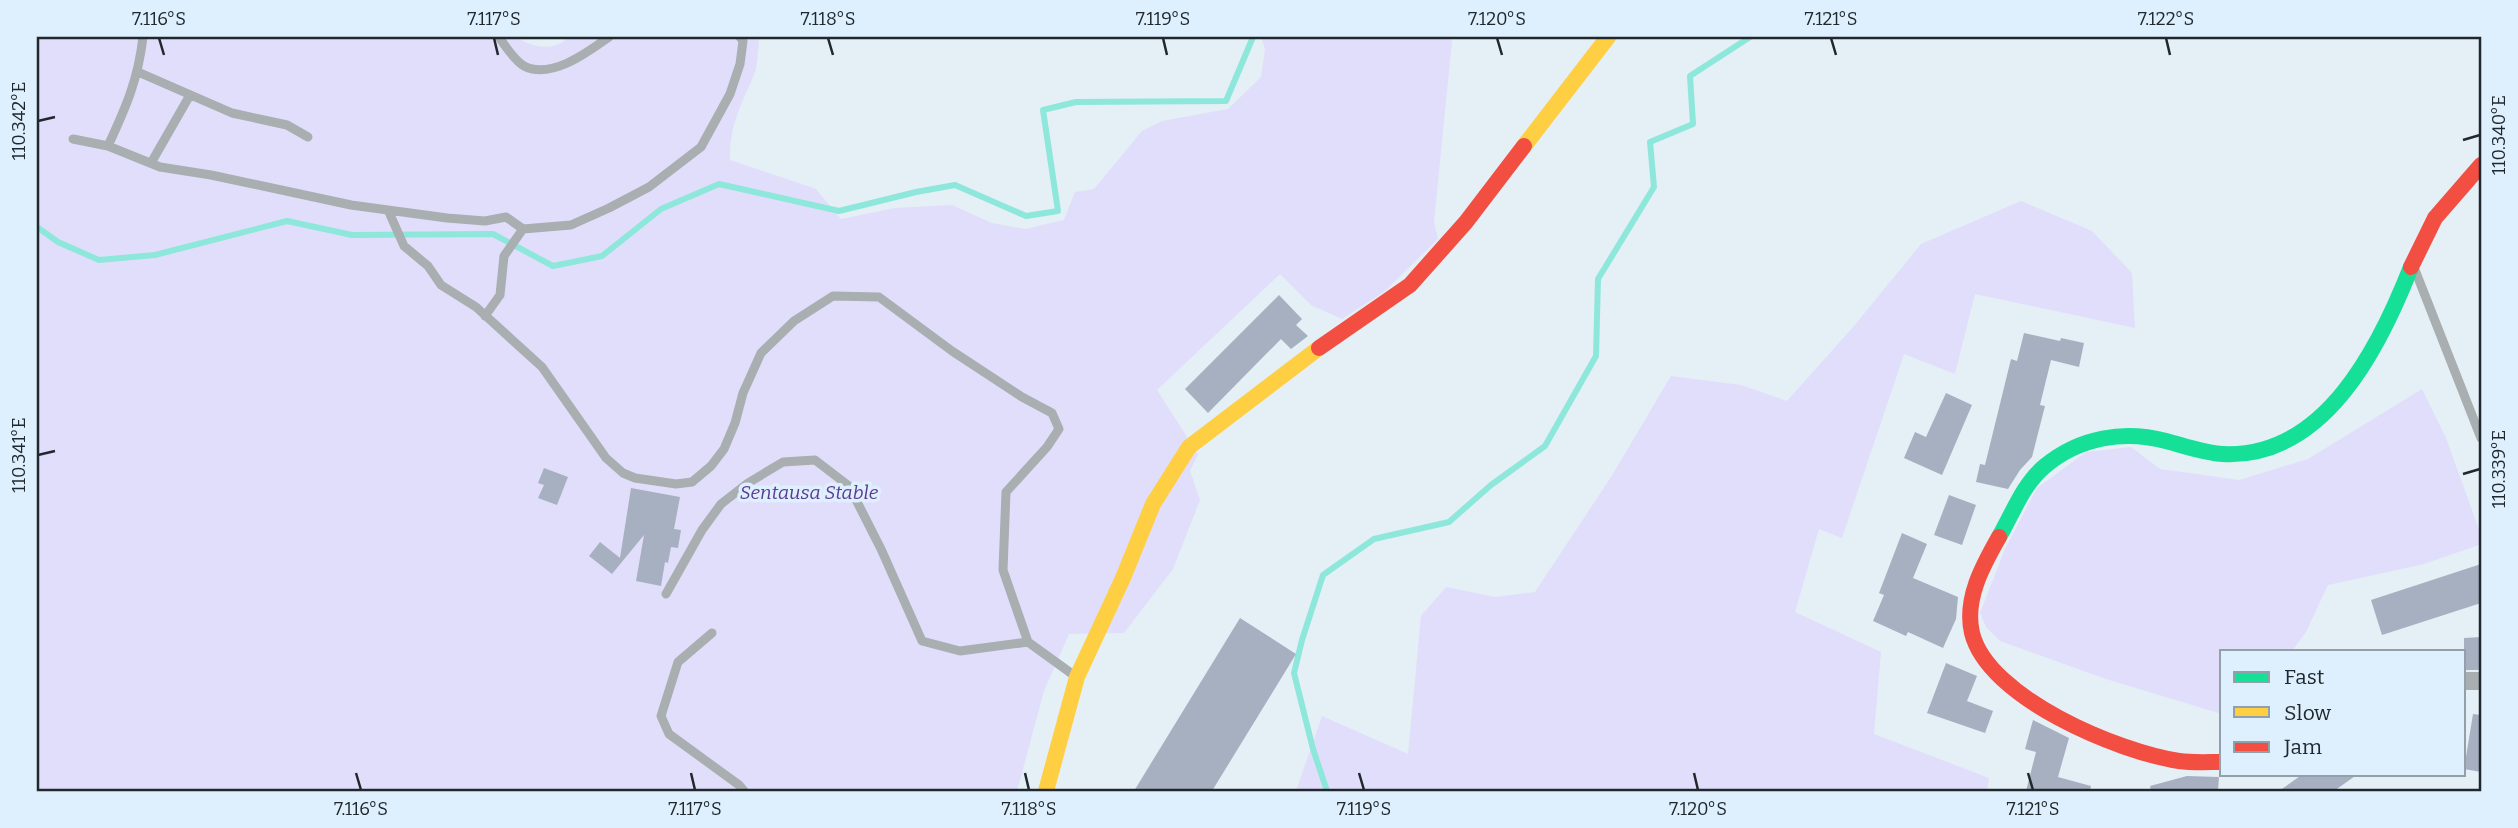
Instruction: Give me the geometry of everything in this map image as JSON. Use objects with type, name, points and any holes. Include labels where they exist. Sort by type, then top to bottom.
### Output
[{"type":"street","points":[[1046,791],[1077,677],[1123,578],[1153,504],[1189,447],[1308,355],[1410,285],[1465,222],[1608,37]]},
{"type":"street","points":[[2220,762],[2164,759],[2113,742],[2048,711],[2001,680],[1985,664],[1972,632],[1969,616],[1979,578],[1990,553],[2033,479],[2059,456],[2073,448],[2100,438],[2125,434],[2202,451],[2234,455],[2277,444],[2305,428],[2353,384],[2366,366],[2398,302],[2430,226],[2440,210],[2481,165]]},
{"type":"lane","points":[[108,146],[133,90],[143,37]]},
{"type":"lane","points":[[499,37],[522,65],[536,70],[558,67],[609,37]]},
{"type":"lane","points":[[485,316],[500,295],[504,256],[521,233],[571,225],[610,208],[649,187],[701,147],[730,94],[740,64],[743,41],[740,37]]},
{"type":"lane","points":[[138,72],[232,113],[287,125],[308,137]]},
{"type":"lane","points":[[151,163],[190,95]]},
{"type":"lane","points":[[73,139],[108,146],[160,167],[211,174],[351,205],[447,218],[485,220],[506,217],[521,233]]},
{"type":"lane","points":[[388,210],[404,246],[428,266],[441,285],[475,307],[542,368],[606,458],[615,467],[635,478],[676,485],[692,482],[711,466],[724,449],[743,393],[761,353],[794,321],[833,296],[879,297],[951,351],[1052,413],[1059,429],[1047,447],[1006,492],[1003,570],[1028,642],[1077,677]]},
{"type":"lane","points":[[2413,264],[2481,438]]},
{"type":"lane","points":[[666,594],[702,530],[721,504],[748,483],[783,462],[815,460],[849,486],[881,549],[922,641],[960,651],[1028,642]]},
{"type":"lane","points":[[712,633],[678,663],[662,716],[669,734],[744,791]]},
{"type":"green space","name":"Sentausa Stable","points":[[37,37],[517,37],[529,44],[543,47],[557,45],[568,37],[759,37],[755,71],[734,127],[730,160],[816,189],[841,219],[895,208],[952,205],[992,223],[1025,229],[1064,220],[1075,192],[1094,189],[1142,131],[1162,121],[1228,109],[1261,77],[1265,49],[1261,37],[1448,37],[1452,41],[1434,222],[1438,239],[1385,291],[1342,319],[1311,305],[1280,274],[1157,390],[1198,454],[1190,471],[1200,500],[1173,569],[1124,633],[1069,634],[1044,691],[1017,791],[37,791]]},
{"type":"green space","points":[[2021,201],[2092,231],[2132,273],[2135,328],[1975,294],[1955,374],[1904,354],[1842,538],[1819,529],[1795,612],[1881,652],[1874,734],[1989,778],[1987,791],[1296,791],[1322,716],[1408,754],[1421,616],[1446,587],[1495,597],[1535,592],[1611,477],[1671,376],[1741,385],[1787,401],[1854,326],[1921,244]]},
{"type":"green space","points":[[2422,389],[2446,438],[2481,535],[2479,545],[2424,564],[2328,585],[2306,632],[2293,650],[2220,650],[2220,713],[2106,679],[2000,641],[1986,627],[1980,613],[2005,549],[2037,488],[2086,452],[2131,447],[2160,469],[2239,480],[2308,459]]},
{"type":"building","points":[[1279,295],[1302,319],[1296,325],[1308,336],[1291,349],[1281,339],[1208,413],[1185,389]]},
{"type":"building","points":[[2024,333],[2084,343],[2079,367],[2051,360],[2040,405],[2045,406],[2032,457],[2008,489],[1976,482],[1980,464],[1985,465],[2011,359],[2017,361]]},
{"type":"building","points":[[1946,393],[1972,405],[1942,475],[1904,458],[1915,432],[1926,437]]},
{"type":"building","points":[[544,468],[568,477],[557,505],[538,498],[544,485],[538,483]]},
{"type":"building","points":[[631,488],[680,497],[674,529],[681,530],[678,548],[671,547],[661,586],[636,581],[644,535],[612,574],[589,556],[600,542],[620,558]]},
{"type":"building","points":[[1949,495],[1976,505],[1962,545],[1934,535]]},
{"type":"building","points":[[1902,533],[1927,544],[1913,578],[1958,597],[1956,619],[1943,648],[1908,632],[1906,636],[1873,621],[1884,595],[1879,593]]},
{"type":"building","points":[[2481,564],[2481,603],[2382,635],[2371,600]]},
{"type":"building","points":[[1240,618],[1296,654],[1212,791],[1134,791]]},
{"type":"building","points":[[2481,637],[2481,670],[2466,670],[2464,638]]},
{"type":"building","points":[[1946,663],[1977,676],[1967,701],[1993,711],[1985,733],[1927,713]]},
{"type":"building","points":[[2473,714],[2481,715],[2481,772],[2466,769]]},
{"type":"building","points":[[2033,720],[2069,738],[2058,777],[2091,786],[2090,791],[2026,791],[2036,752],[2025,749]]},
{"type":"building","points":[[2187,776],[2219,777],[2218,791],[2151,791],[2150,786]]},
{"type":"building","points":[[2300,776],[2355,776],[2334,791],[2279,791]]},
{"type":"waterway","points":[[37,227],[58,242],[99,260],[155,255],[287,221],[352,235],[493,234],[553,266],[602,256],[661,209],[719,184],[839,211],[955,185],[1026,216],[1058,211],[1043,110],[1076,102],[1226,101],[1253,37]]},
{"type":"waterway","points":[[1327,791],[1313,749],[1294,673],[1323,575],[1374,539],[1449,522],[1491,485],[1545,446],[1596,356],[1598,279],[1654,187],[1650,142],[1693,124],[1690,76],[1750,37]]},
{"type":"traffic: fast","points":[[1999,537],[2024,490],[2037,473],[2059,456],[2088,442],[2134,436],[2223,454],[2259,451],[2291,438],[2319,418],[2344,392],[2383,330],[2411,267]]},
{"type":"traffic: slow","points":[[1524,146],[1608,37]]},
{"type":"traffic: slow","points":[[1046,791],[1077,677],[1123,578],[1153,504],[1189,447],[1319,348]]},
{"type":"traffic: jam","points":[[1319,348],[1410,285],[1466,222],[1524,146]]},
{"type":"traffic: jam","points":[[2411,267],[2435,218],[2481,165]]},
{"type":"traffic: jam","points":[[1999,537],[1977,583],[1970,620],[1972,633],[1983,657],[2003,679],[2029,700],[2091,734],[2154,756],[2179,761],[2220,762]]}]
